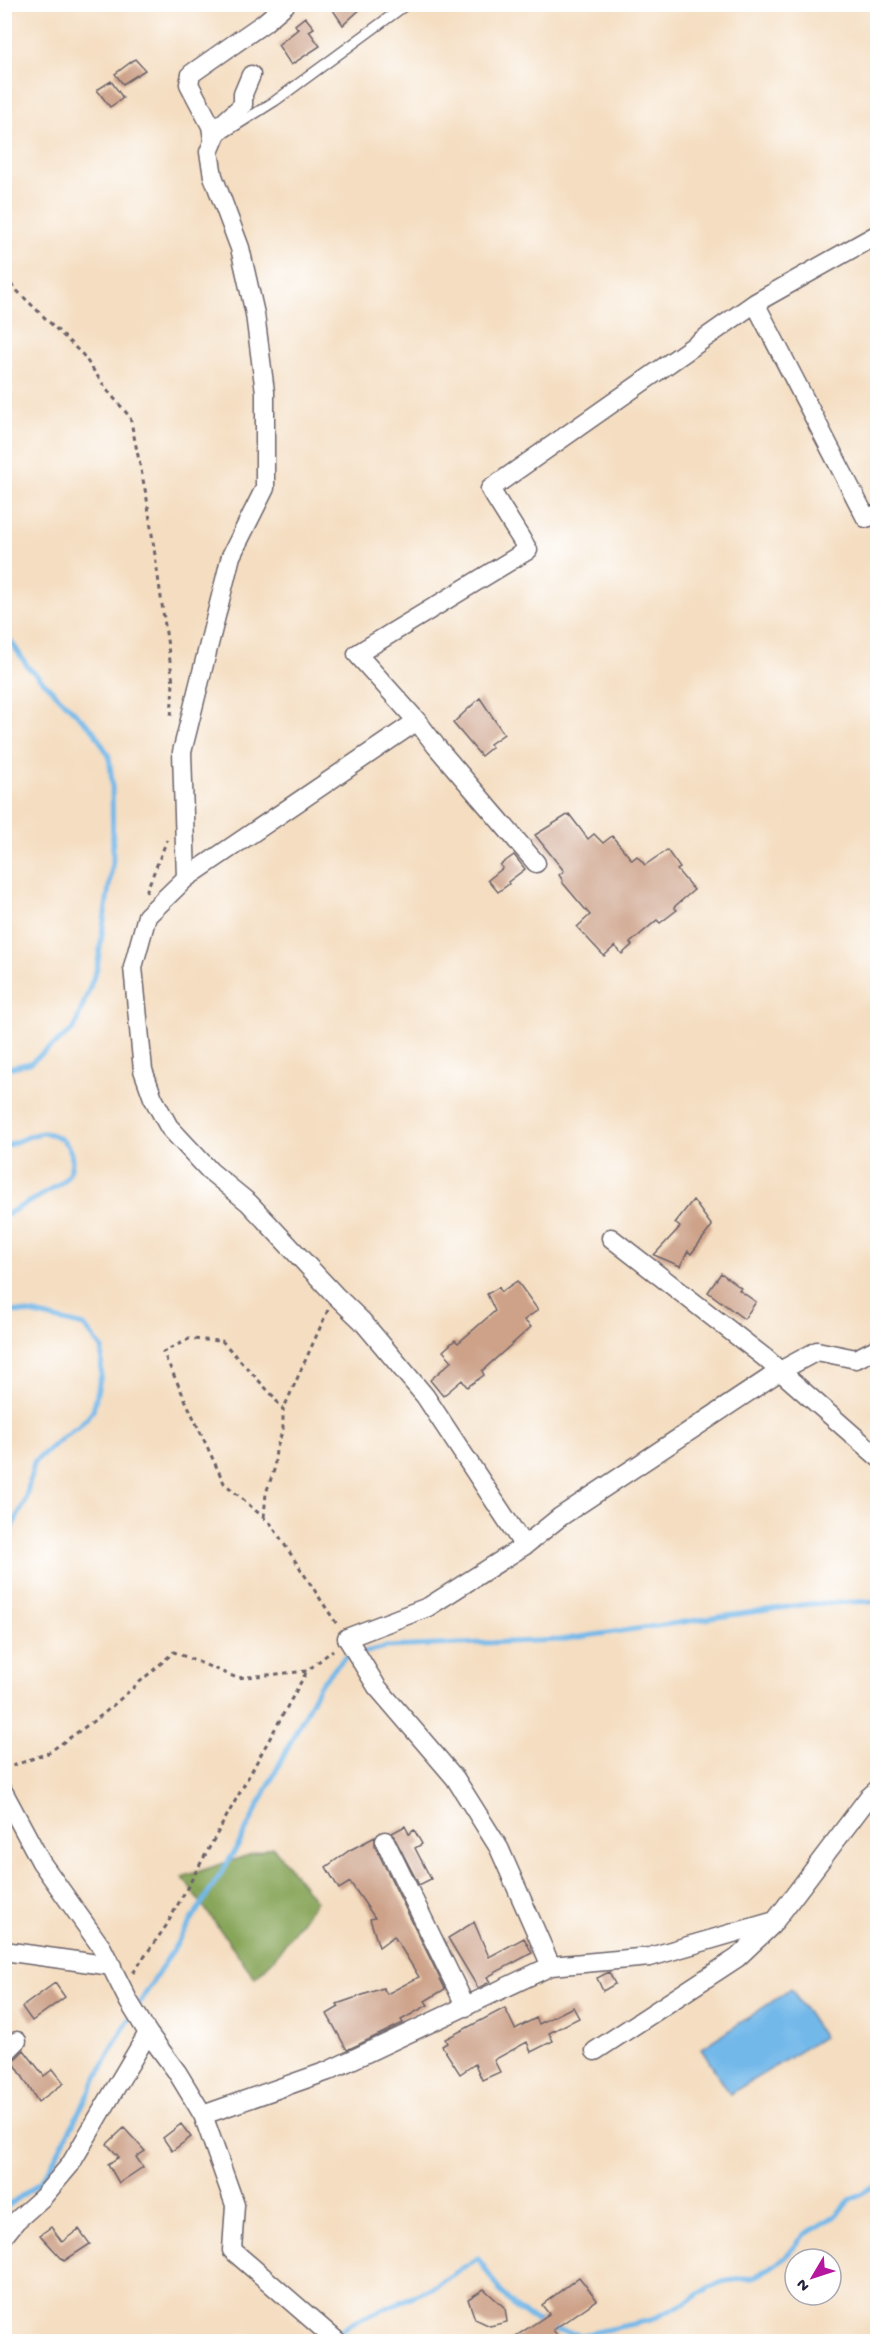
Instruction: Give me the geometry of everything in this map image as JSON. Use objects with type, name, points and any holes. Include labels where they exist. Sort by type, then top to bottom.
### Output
[{"type":"street","points":[[213,139],[211,126],[189,84],[191,74],[264,23],[286,4]]},
{"type":"street","points":[[186,878],[182,752],[231,556],[265,488],[266,392],[255,314],[240,248],[213,176],[209,152],[220,126],[243,105],[243,94],[251,75]]},
{"type":"street","points":[[536,863],[417,721],[357,654],[528,550],[490,489],[755,303],[878,234]]},
{"type":"street","points":[[755,303],[866,518],[878,514]]},
{"type":"street","points":[[417,721],[186,878],[147,916],[133,967],[143,1070],[153,1098],[169,1127],[210,1171],[249,1203],[362,1321],[425,1396],[524,1546]]},
{"type":"street","points":[[611,1238],[780,1371],[878,1457]]},
{"type":"street","points":[[551,1966],[499,1848],[461,1787],[377,1687],[350,1642],[428,1607],[524,1546],[560,1517],[780,1371],[818,1351],[856,1359],[878,1348]]},
{"type":"street","points":[[596,2051],[737,1958],[775,1922],[868,1798],[878,1789]]},
{"type":"street","points":[[4,1793],[41,1862],[102,1948],[145,2029],[177,2072],[203,2115],[235,2205],[232,2250],[333,2336]]},
{"type":"street","points":[[385,1841],[466,2007]]},
{"type":"street","points":[[203,2115],[328,2071],[551,1966],[650,1957],[775,1922]]},
{"type":"street","points":[[4,1951],[112,1966]]},
{"type":"street","points":[[4,2236],[16,2221],[42,2198],[70,2165],[127,2068],[145,2029]]},
{"type":"street","points":[[127,2068],[143,2060],[159,2060],[177,2072]]},
{"type":"lane","points":[[213,139],[275,101],[407,4]]},
{"type":"path","points":[[4,278],[82,355],[130,417],[147,499],[173,682],[171,724]]},
{"type":"path","points":[[145,896],[170,832]]},
{"type":"path","points":[[264,1518],[266,1493],[283,1430],[283,1410],[335,1295]]},
{"type":"path","points":[[126,1995],[308,1671],[350,1642],[330,1618],[271,1524],[224,1484],[163,1353],[189,1339],[222,1341],[283,1410]]},
{"type":"path","points":[[4,1769],[48,1753],[102,1715],[174,1652],[237,1678],[308,1671]]},
{"type":"green space","points":[[273,1847],[316,1901],[274,1959],[255,1978],[182,1877]]},
{"type":"water","points":[[791,1989],[823,2037],[730,2094],[701,2049]]},
{"type":"building","points":[[329,4],[366,4],[343,25]]},
{"type":"building","points":[[305,17],[314,28],[309,31],[320,46],[291,65],[278,45],[298,29],[295,25]]},
{"type":"building","points":[[135,59],[145,70],[123,84],[115,74]]},
{"type":"building","points":[[111,81],[123,98],[110,107],[97,90]]},
{"type":"building","points":[[480,698],[504,734],[490,744],[492,747],[481,756],[453,723]]},
{"type":"building","points":[[569,814],[588,839],[594,834],[603,843],[612,836],[632,860],[637,856],[645,865],[667,850],[680,868],[677,870],[694,890],[674,907],[677,910],[660,923],[657,920],[630,943],[632,945],[622,954],[615,946],[604,956],[577,927],[590,915],[562,882],[559,875],[564,871],[535,835]]},
{"type":"building","points":[[514,855],[525,869],[498,892],[488,880],[503,868],[500,865]]},
{"type":"building","points":[[693,1200],[712,1226],[691,1254],[688,1251],[680,1266],[654,1255],[680,1227],[675,1223]]},
{"type":"building","points":[[721,1273],[756,1302],[744,1319],[708,1292]]},
{"type":"building","points":[[517,1281],[538,1310],[524,1320],[531,1327],[482,1371],[484,1375],[467,1387],[462,1380],[443,1396],[430,1380],[452,1361],[443,1351],[455,1340],[458,1343],[495,1311],[487,1294],[499,1287],[501,1292]]},
{"type":"building","points":[[405,1826],[409,1834],[414,1830],[422,1844],[415,1848],[431,1879],[419,1885],[392,1833]]},
{"type":"building","points":[[375,1837],[375,1846],[445,1989],[425,2001],[428,2005],[401,2020],[403,2023],[347,2050],[327,2014],[339,2007],[337,2004],[383,1988],[387,1994],[419,1977],[394,1936],[379,1947],[370,1919],[375,1918],[350,1882],[339,1889],[326,1867],[350,1850]]},
{"type":"building","points":[[474,1922],[489,1957],[524,1938],[532,1953],[487,1977],[490,1982],[478,1988],[448,1938]]},
{"type":"building","points":[[609,1972],[615,1984],[603,1991],[597,1978]]},
{"type":"building","points":[[55,1983],[65,1997],[32,2021],[22,2007]]},
{"type":"building","points":[[573,2007],[579,2018],[549,2033],[553,2041],[531,2052],[527,2042],[494,2060],[500,2072],[482,2080],[475,2064],[460,2074],[442,2046],[447,2043],[445,2039],[505,2008],[515,2029],[536,2018],[539,2024]]},
{"type":"building","points":[[24,2050],[44,2076],[53,2069],[64,2083],[38,2102],[13,2061]]},
{"type":"building","points":[[181,2124],[191,2137],[172,2151],[163,2138]]},
{"type":"building","points":[[124,2128],[145,2151],[136,2157],[143,2167],[119,2183],[108,2164],[119,2157],[107,2144]]},
{"type":"building","points":[[51,2227],[62,2242],[79,2229],[90,2244],[64,2261],[40,2235]]},
{"type":"building","points":[[579,2277],[597,2300],[553,2330],[562,2342],[507,2342],[549,2314],[542,2305]]},
{"type":"building","points":[[484,2289],[505,2308],[507,2322],[490,2326],[475,2319],[468,2299]]},
{"type":"waterway","points":[[4,631],[28,667],[93,730],[109,756],[112,782],[113,860],[97,968],[74,1029],[30,1063],[4,1069]]},
{"type":"waterway","points":[[4,1147],[44,1133],[53,1135],[66,1144],[72,1157],[72,1165],[64,1180],[4,1216]]},
{"type":"waterway","points":[[4,1310],[35,1314],[84,1326],[102,1348],[101,1375],[93,1411],[79,1426],[34,1462],[25,1502],[4,1542]]},
{"type":"waterway","points":[[4,2209],[40,2182],[53,2162],[117,2039],[238,1846],[319,1686],[345,1657],[386,1647],[559,1640],[808,1604],[878,1601]]},
{"type":"waterway","points":[[336,2336],[349,2324],[432,2288],[478,2258],[500,2291],[517,2309],[553,2330],[582,2335],[651,2320],[687,2302],[710,2287],[725,2281],[753,2278],[786,2257],[804,2235],[835,2216],[851,2199],[878,2184]]}]
